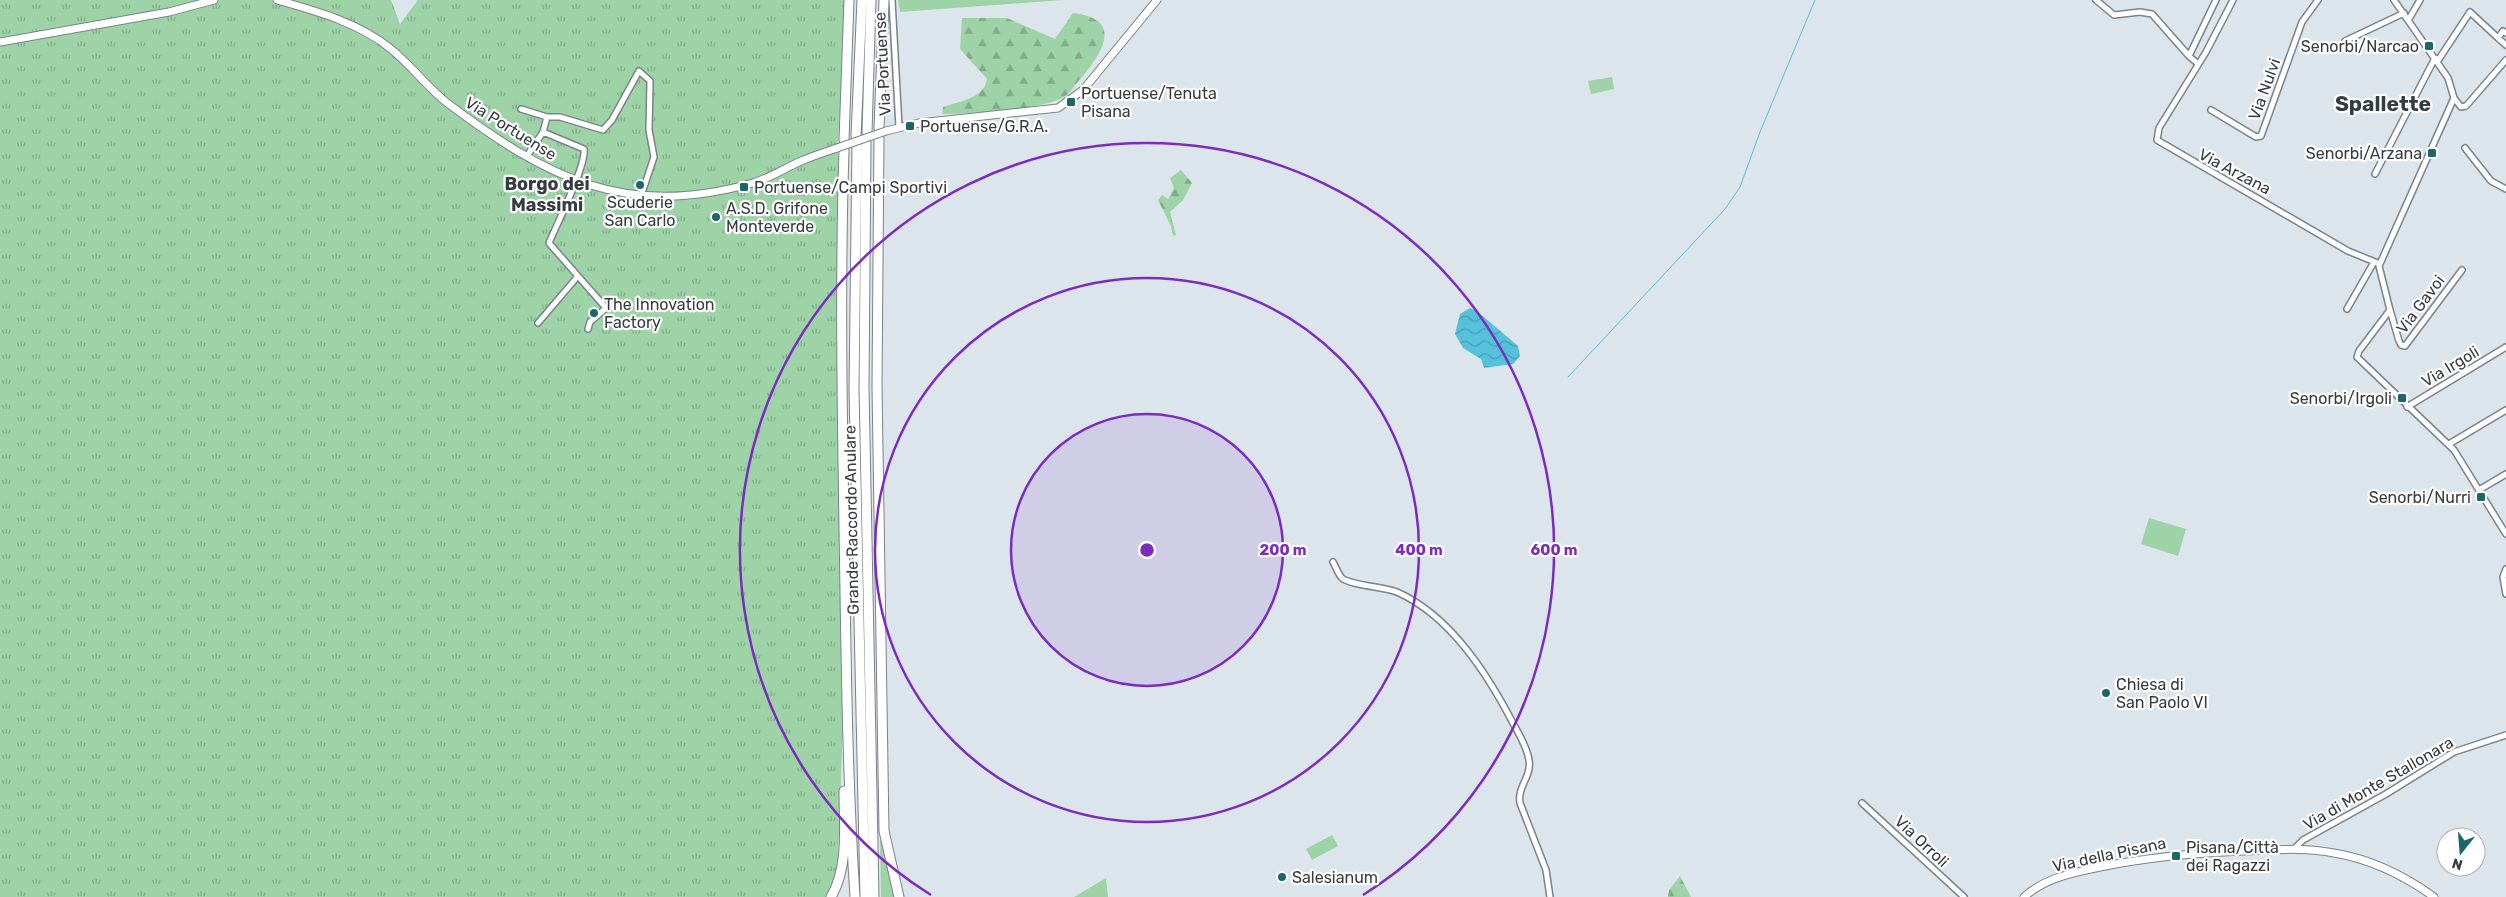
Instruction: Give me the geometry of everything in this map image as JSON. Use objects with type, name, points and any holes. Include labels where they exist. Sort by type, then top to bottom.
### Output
[{"type":"highway","points":[[844,140],[849,0]]},
{"type":"highway","points":[[856,136],[862,0]]},
{"type":"highway","points":[[867,132],[871,0]]},
{"type":"highway","points":[[882,130],[884,0]]},
{"type":"highway","name":"Grande Raccordo Anulare","points":[[879,138],[878,460],[886,846]]},
{"type":"highway","name":"Grande Raccordo Anulare","points":[[866,143],[864,387],[874,897]]},
{"type":"highway","name":"Grande Raccordo Anulare","points":[[857,146],[854,389],[864,897]]},
{"type":"highway","name":"Grande Raccordo Anulare","points":[[840,149],[847,703]]},
{"type":"highway","points":[[831,897],[839,880],[842,866],[847,703]]},
{"type":"highway","points":[[847,703],[855,897]]},
{"type":"highway","points":[[886,846],[899,897]]},
{"type":"highway","points":[[886,846],[904,897]]},
{"type":"main road","points":[[0,42],[169,12],[214,0]]},
{"type":"main road","name":"Via Portuense","points":[[277,0],[344,23],[375,37],[392,49],[444,101],[527,156],[575,181],[596,188],[640,196],[672,198],[755,183],[801,161],[840,149],[882,130],[929,122],[1058,108],[1083,90],[1157,0]]},
{"type":"main road","name":"Via della Pisana","points":[[2024,897],[2038,886],[2055,878],[2148,857],[2185,853],[2294,849],[2324,851],[2358,859],[2405,879],[2434,897]]},
{"type":"street","name":"Via Portuense","points":[[892,0],[899,127]]},
{"type":"street","points":[[2096,0],[2112,15],[2140,12],[2154,15],[2198,64]]},
{"type":"street","points":[[2189,56],[2216,0]]},
{"type":"street","name":"Via Arzana","points":[[2233,0],[2198,64],[2159,128],[2156,136],[2158,141],[2265,201],[2348,251],[2377,263]]},
{"type":"street","name":"Via Nulvi","points":[[2210,110],[2256,137],[2261,136],[2302,22],[2318,0]]},
{"type":"street","points":[[2394,0],[2409,19],[2451,84],[2454,98],[2460,106],[2465,107],[2506,60]]},
{"type":"street","points":[[2409,19],[2420,0]]},
{"type":"street","points":[[2375,174],[2436,60],[2470,12],[2506,45]]},
{"type":"street","points":[[2345,41],[2404,14]]},
{"type":"street","points":[[2498,38],[2503,31],[2506,33]]},
{"type":"street","points":[[521,109],[547,117],[560,117],[603,130],[612,120],[639,71],[650,81],[649,130],[654,157],[640,196]]},
{"type":"street","points":[[2348,309],[2377,263],[2454,98]]},
{"type":"street","points":[[527,156],[543,132],[547,117]]},
{"type":"street","points":[[543,132],[584,149],[585,154],[575,181],[549,243],[606,308],[590,322],[588,329]]},
{"type":"street","points":[[2465,148],[2491,181],[2506,189]]},
{"type":"street","points":[[2377,263],[2390,310],[2358,352],[2357,357],[2449,444],[2506,534]]},
{"type":"street","name":"Via Gavoi","points":[[2390,310],[2401,344],[2405,346],[2462,270]]},
{"type":"street","points":[[538,323],[578,276]]},
{"type":"street","name":"Via Irgoli","points":[[2408,407],[2506,347]]},
{"type":"street","points":[[2449,444],[2506,410]]},
{"type":"street","points":[[2479,490],[2506,474]]},
{"type":"street","points":[[1333,562],[1340,575],[1346,581],[1392,590],[1410,599],[1427,611],[1462,645],[1492,687],[1528,755],[1529,769],[1520,792],[1520,804],[1546,870],[1550,897]]},
{"type":"street","points":[[2506,569],[2503,577],[2506,594]]},
{"type":"street","name":"Via di Monte Stallonara","points":[[2294,849],[2303,840],[2386,794],[2454,752],[2506,735]]},
{"type":"street","name":"Via Orroli","points":[[1862,803],[1964,897]]},
{"type":"green space","points":[[0,0],[391,0],[400,24],[418,0],[846,0],[838,143],[838,377],[843,721],[838,863],[828,897],[0,897]]},
{"type":"green space","points":[[898,0],[1063,0],[900,12]]},
{"type":"green space","points":[[1073,13],[1089,16],[1099,22],[1104,29],[1105,37],[1097,57],[1067,95],[1055,101],[1024,108],[942,114],[943,107],[976,95],[985,86],[987,79],[960,49],[962,18],[1007,18],[1055,39]]},
{"type":"green space","points":[[1612,77],[1614,89],[1591,94],[1588,81]]},
{"type":"green space","points":[[1181,170],[1192,183],[1183,200],[1170,212],[1176,235],[1173,236],[1171,226],[1158,200],[1162,195],[1168,199],[1174,188],[1170,178]]},
{"type":"green space","points":[[2149,518],[2186,529],[2178,556],[2141,544]]},
{"type":"green space","points":[[1332,835],[1338,846],[1312,860],[1306,849]]},
{"type":"green space","points":[[880,838],[896,897],[881,897]]},
{"type":"green space","points":[[1680,876],[1691,897],[1668,897],[1669,890]]},
{"type":"green space","points":[[1106,878],[1108,897],[1074,897]]},
{"type":"water","points":[[1470,308],[1478,312],[1518,346],[1520,356],[1513,364],[1484,368],[1481,359],[1463,348],[1455,334],[1460,314]]},
{"type":"waterway","points":[[1568,377],[1725,209],[1740,187],[1760,132],[1815,0]]},
{"type":"place","name":"Senorbi/Narcao","points":[[2429,46]]},
{"type":"place","name":"Portuense/Tenuta Pisana","points":[[1071,102]]},
{"type":"place","name":"Portuense/G.R.A.","points":[[910,126]]},
{"type":"place","name":"Senorbi/Arzana","points":[[2432,153]]},
{"type":"place","name":"Scuderie San Carlo","points":[[640,185]]},
{"type":"place","name":"Portuense/Campi Sportivi","points":[[744,187]]},
{"type":"place","name":"A.S.D. Grifone Monteverde","points":[[716,217]]},
{"type":"place","name":"The Innovation Factory","points":[[594,313]]},
{"type":"place","name":"Senorbi/Irgoli","points":[[2402,398]]},
{"type":"place","name":"Senorbi/Nurri","points":[[2481,497]]},
{"type":"place","name":"Chiesa di San Paolo VI","points":[[2106,693]]},
{"type":"place","name":"Pisana/Città dei Ragazzi","points":[[2176,856]]},
{"type":"place","name":"Salesianum","points":[[1282,877]]},
{"type":"district","name":"Spallette","points":[[2383,104]]},
{"type":"district","name":"Borgo dei Massimi","points":[[547,194]]}]
